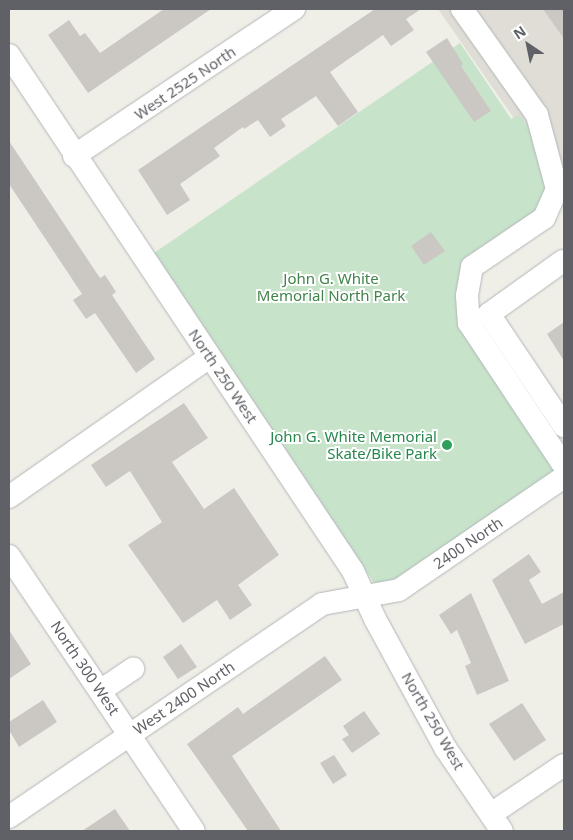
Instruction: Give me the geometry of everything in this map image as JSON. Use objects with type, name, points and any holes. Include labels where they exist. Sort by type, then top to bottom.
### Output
[{"type":"street","name":"West 2525 North","points":[[74,156],[294,9]]},
{"type":"street","points":[[462,9],[537,115],[557,189],[544,218],[472,267],[467,296],[469,323],[564,466]]},
{"type":"street","name":"North 250 West","points":[[9,55],[74,156],[348,562],[375,619],[446,749],[496,823]]},
{"type":"street","points":[[563,261],[489,314],[564,426]]},
{"type":"street","points":[[12,495],[210,358]]},
{"type":"street","name":"2400 North","points":[[366,597],[399,590],[564,477]]},
{"type":"street","name":"North 300 West","points":[[9,556],[194,831]]},
{"type":"street","name":"West 2400 North","points":[[9,817],[322,604],[366,597]]},
{"type":"street","points":[[100,691],[133,669]]},
{"type":"street","points":[[496,823],[564,765]]},
{"type":"shaded area","points":[[438,9],[564,9],[564,190]]},
{"type":"green space","name":"John G. White Memorial North Park","points":[[460,43],[511,119],[520,115],[543,149],[550,185],[537,211],[459,293],[558,472],[380,592],[154,253]]},
{"type":"building","points":[[164,9],[211,9],[88,93],[48,35],[69,20],[80,36],[85,33],[100,53]]},
{"type":"building","points":[[375,9],[421,9],[406,19],[414,30],[391,46],[383,35],[330,72],[358,112],[338,126],[316,96],[281,119],[286,126],[270,137],[258,120],[244,129],[243,127],[214,148],[220,156],[180,184],[190,200],[167,215],[138,170]]},
{"type":"building","points":[[543,9],[564,9],[564,39]]},
{"type":"building","points":[[447,38],[463,64],[461,66],[491,111],[474,122],[426,52]]},
{"type":"building","points":[[9,141],[100,278],[105,275],[116,292],[112,295],[155,359],[136,373],[95,313],[86,319],[73,300],[82,294],[9,184]]},
{"type":"building","points":[[431,232],[445,251],[424,265],[411,246]]},
{"type":"building","points":[[564,322],[564,361],[547,334]]},
{"type":"building","points":[[184,403],[208,438],[172,462],[204,509],[234,488],[279,555],[238,585],[252,605],[230,620],[217,600],[183,623],[128,545],[162,522],[130,471],[106,487],[91,465]]},
{"type":"building","points":[[529,554],[541,572],[529,580],[542,604],[564,592],[564,624],[525,644],[492,580]]},
{"type":"building","points":[[471,593],[509,681],[477,695],[465,666],[471,663],[457,630],[451,634],[439,615]]},
{"type":"building","points":[[9,630],[31,664],[9,679]]},
{"type":"building","points":[[181,644],[197,667],[178,679],[163,657]]},
{"type":"building","points":[[325,656],[342,680],[232,756],[281,831],[248,831],[187,744],[238,707],[243,714]]},
{"type":"building","points":[[43,700],[57,722],[19,747],[9,730],[9,722]]},
{"type":"building","points":[[522,703],[546,740],[514,761],[489,724]]},
{"type":"building","points":[[364,711],[380,734],[352,753],[342,739],[349,735],[343,726]]},
{"type":"building","points":[[334,755],[347,775],[333,784],[320,763]]},
{"type":"building","points":[[115,809],[130,831],[82,831]]},
{"type":"place","name":"John G. White Memorial Skate/Bike Park","points":[[447,445]]}]
